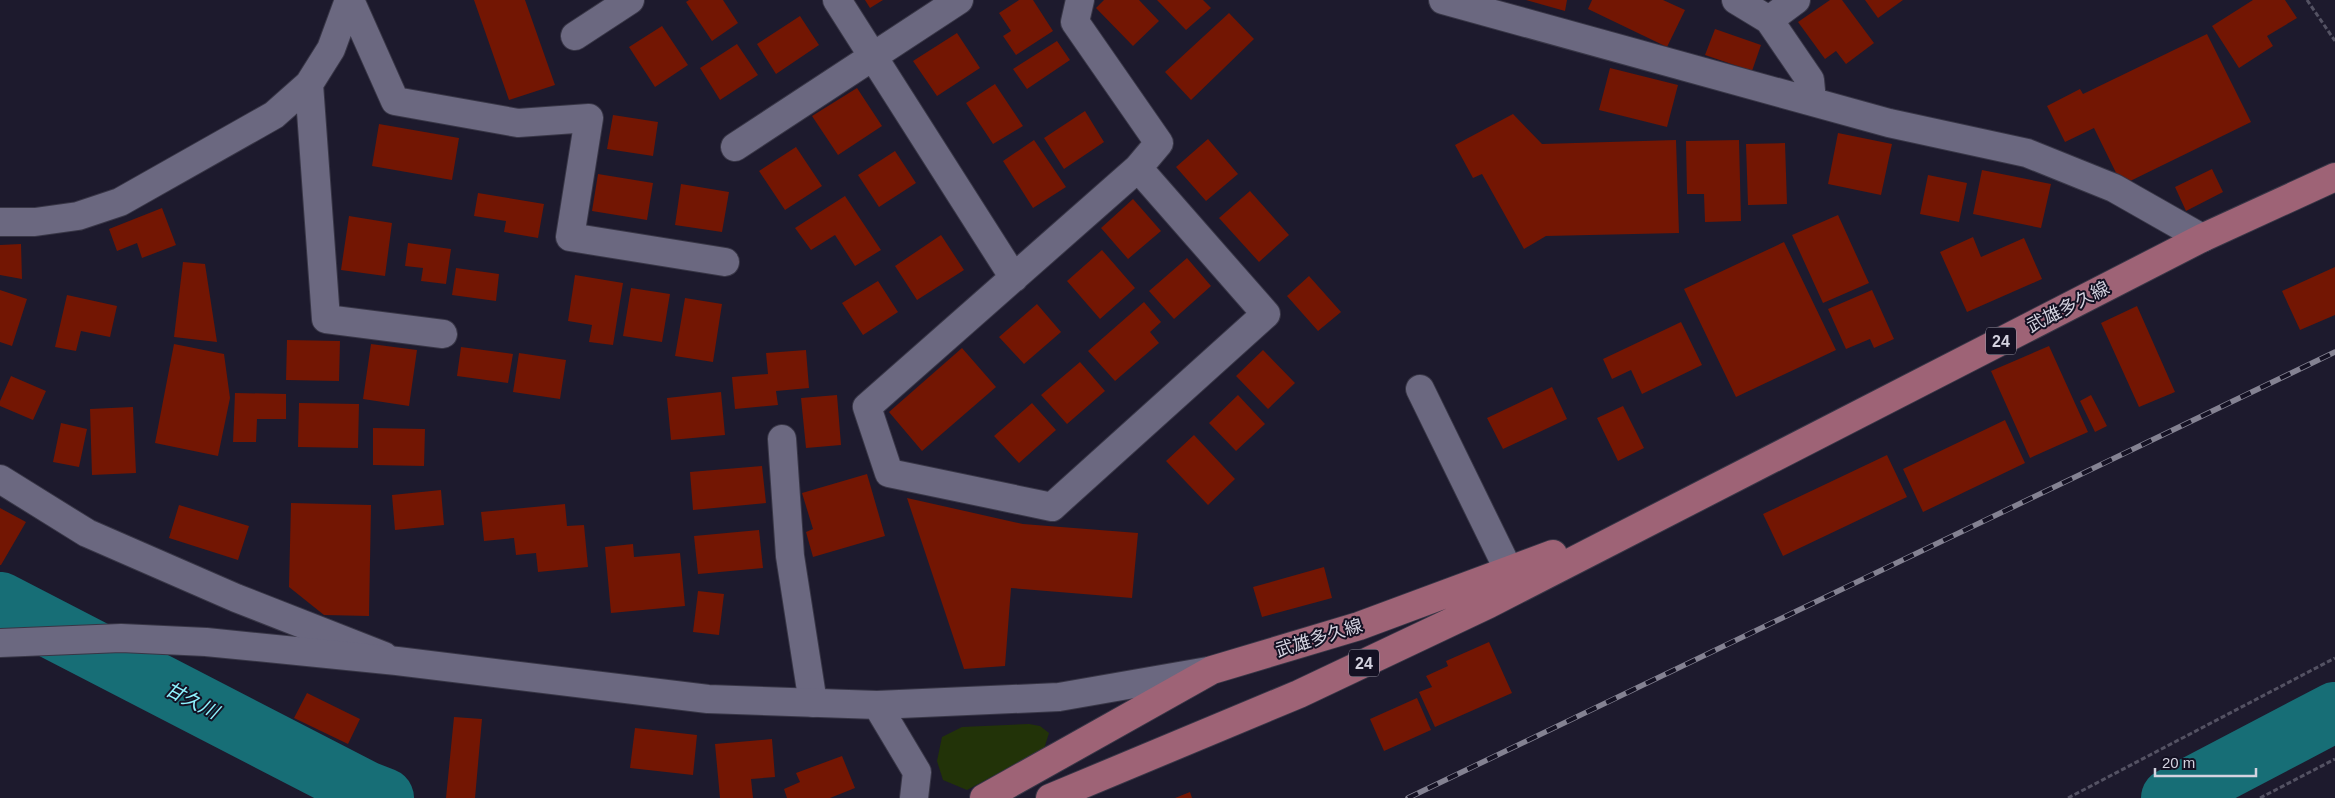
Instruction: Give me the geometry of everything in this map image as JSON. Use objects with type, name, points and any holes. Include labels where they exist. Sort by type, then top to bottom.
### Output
[{"type":"main road","name":"武雄多久線","points":[[1050,798],[1300,694],[1489,604],[2202,238],[2335,178]]},
{"type":"main road","name":"武雄多久線","points":[[984,798],[1212,670],[1360,626],[1670,511]]},
{"type":"street","points":[[0,222],[35,222],[78,216],[120,202],[274,115],[309,84],[331,49],[350,0]]},
{"type":"street","points":[[350,0],[395,101],[518,122],[589,118],[570,237],[725,262]]},
{"type":"street","points":[[576,36],[630,0]]},
{"type":"street","points":[[837,0],[1014,278]]},
{"type":"street","points":[[734,148],[959,0]]},
{"type":"street","points":[[1080,0],[1075,22],[1159,143],[1138,168],[867,407],[889,473],[1052,507],[1266,314],[1138,168]]},
{"type":"street","points":[[1442,0],[1889,123],[2027,153],[2114,188],[2202,238]]},
{"type":"street","points":[[1736,0],[1769,20],[1810,80],[1812,101]]},
{"type":"street","points":[[1769,20],[1796,0]]},
{"type":"street","points":[[309,84],[326,320],[443,334]]},
{"type":"street","points":[[1420,389],[1510,571]]},
{"type":"street","points":[[782,439],[790,556],[813,703]]},
{"type":"street","points":[[0,480],[88,533],[236,598],[397,661]]},
{"type":"street","points":[[7,642],[121,638],[206,642],[397,661],[708,699],[877,705],[1059,697],[1212,670]]},
{"type":"street","points":[[877,705],[917,772],[914,798]]},
{"type":"path","points":[[2307,0],[2335,41]]},
{"type":"path","points":[[2068,798],[2335,658]]},
{"type":"path","points":[[2260,798],[2335,759]]},
{"type":"green space","points":[[1029,724],[1040,726],[1049,733],[1044,749],[967,790],[943,780],[937,761],[942,737],[962,727]]},
{"type":"building","points":[[474,0],[525,0],[555,85],[509,100]]},
{"type":"building","points":[[689,0],[723,0],[738,23],[712,41],[686,2]]},
{"type":"building","points":[[865,0],[883,0],[870,8]]},
{"type":"building","points":[[1019,0],[1033,0],[1053,31],[1016,55],[1003,36],[1011,31],[999,13]]},
{"type":"building","points":[[1104,0],[1139,0],[1159,21],[1133,46],[1096,8]]},
{"type":"building","points":[[1157,0],[1203,0],[1211,8],[1186,30]]},
{"type":"building","points":[[1526,0],[1567,0],[1565,11]]},
{"type":"building","points":[[1592,0],[1663,0],[1685,10],[1667,47],[1588,9]]},
{"type":"building","points":[[1830,0],[1842,0],[1874,43],[1846,64],[1836,51],[1825,59],[1798,22]]},
{"type":"building","points":[[1865,0],[1903,0],[1878,18]]},
{"type":"building","points":[[2253,0],[2285,0],[2297,18],[2267,36],[2273,46],[2239,68],[2212,26]]},
{"type":"building","points":[[1229,13],[1254,39],[1191,100],[1165,72]]},
{"type":"building","points":[[800,16],[819,45],[776,74],[757,44]]},
{"type":"building","points":[[662,26],[688,65],[655,87],[629,47]]},
{"type":"building","points":[[1715,29],[1761,45],[1752,71],[1705,55]]},
{"type":"building","points":[[957,33],[980,68],[937,96],[913,61]]},
{"type":"building","points":[[2207,34],[2251,122],[2122,185],[2094,128],[2065,142],[2047,106],[2080,89],[2083,94]]},
{"type":"building","points":[[1057,41],[1070,60],[1027,89],[1013,69]]},
{"type":"building","points":[[737,44],[758,75],[720,100],[700,68]]},
{"type":"building","points":[[1610,68],[1678,85],[1667,127],[1599,110]]},
{"type":"building","points":[[995,84],[1023,126],[993,144],[966,103]]},
{"type":"building","points":[[857,88],[882,126],[838,155],[812,116]]},
{"type":"building","points":[[1085,111],[1104,142],[1064,169],[1044,138]]},
{"type":"building","points":[[1513,114],[1542,144],[1676,140],[1679,233],[1546,236],[1524,249],[1482,174],[1473,178],[1455,145]]},
{"type":"building","points":[[613,115],[658,122],[653,156],[607,149]]},
{"type":"building","points":[[379,124],[459,138],[452,180],[372,166]]},
{"type":"building","points":[[1838,133],[1892,144],[1881,195],[1828,184]]},
{"type":"building","points":[[1208,139],[1238,174],[1206,201],[1176,167]]},
{"type":"building","points":[[1034,140],[1066,187],[1033,208],[1003,161]]},
{"type":"building","points":[[1739,140],[1741,221],[1705,222],[1704,194],[1687,194],[1686,141]]},
{"type":"building","points":[[1785,143],[1787,204],[1748,205],[1746,144]]},
{"type":"building","points":[[796,147],[822,186],[785,210],[759,171]]},
{"type":"building","points":[[895,151],[916,183],[879,207],[858,175]]},
{"type":"building","points":[[2212,169],[2223,192],[2186,211],[2175,187]]},
{"type":"building","points":[[1982,170],[2051,184],[2041,228],[1973,214]]},
{"type":"building","points":[[598,174],[653,183],[647,220],[592,211]]},
{"type":"building","points":[[1928,175],[1967,183],[1959,222],[1920,214]]},
{"type":"building","points":[[681,184],[729,192],[722,232],[675,225]]},
{"type":"building","points":[[1250,191],[1289,235],[1259,262],[1219,218]]},
{"type":"building","points":[[478,193],[544,204],[538,238],[504,232],[506,221],[474,216]]},
{"type":"building","points":[[845,196],[881,250],[855,266],[835,235],[811,250],[795,228]]},
{"type":"building","points":[[1133,199],[1161,231],[1128,259],[1101,228]]},
{"type":"building","points":[[162,208],[176,245],[142,258],[137,243],[117,251],[109,229]]},
{"type":"building","points":[[1838,215],[1869,283],[1823,303],[1792,235]]},
{"type":"building","points":[[349,216],[392,223],[385,276],[341,270]]},
{"type":"building","points":[[941,235],[964,270],[917,300],[895,266]]},
{"type":"building","points":[[1973,237],[1981,257],[2024,238],[2042,279],[1967,312],[1940,252]]},
{"type":"building","points":[[1784,242],[1836,350],[1736,397],[1684,289]]},
{"type":"building","points":[[408,243],[451,249],[446,284],[421,281],[423,268],[405,266]]},
{"type":"building","points":[[21,244],[22,279],[0,275],[0,245]]},
{"type":"building","points":[[1102,250],[1135,288],[1100,319],[1067,281]]},
{"type":"building","points":[[1187,258],[1211,286],[1174,319],[1149,291]]},
{"type":"building","points":[[183,262],[205,264],[217,342],[174,337]]},
{"type":"building","points":[[2335,267],[2335,315],[2300,330],[2282,291]]},
{"type":"building","points":[[456,268],[499,274],[496,301],[452,295]]},
{"type":"building","points":[[575,275],[623,283],[613,345],[589,342],[592,325],[568,321]]},
{"type":"building","points":[[1309,276],[1341,312],[1318,331],[1287,296]]},
{"type":"building","points":[[878,281],[898,312],[863,335],[842,303]]},
{"type":"building","points":[[631,288],[670,294],[662,342],[623,336]]},
{"type":"building","points":[[0,290],[27,299],[12,346],[0,342]]},
{"type":"building","points":[[1872,290],[1894,339],[1874,348],[1870,339],[1846,349],[1828,309]]},
{"type":"building","points":[[67,295],[117,306],[110,337],[81,331],[76,351],[55,347]]},
{"type":"building","points":[[685,298],[722,304],[713,362],[675,356]]},
{"type":"building","points":[[1144,302],[1161,322],[1150,332],[1159,343],[1115,381],[1088,351]]},
{"type":"building","points":[[1037,304],[1061,332],[1024,364],[999,337]]},
{"type":"building","points":[[2137,306],[2175,392],[2139,407],[2101,323]]},
{"type":"building","points":[[1681,322],[1702,365],[1642,394],[1631,370],[1612,379],[1603,359]]},
{"type":"building","points":[[287,340],[340,341],[339,381],[286,380]]},
{"type":"building","points":[[174,344],[224,354],[230,398],[218,456],[155,443]]},
{"type":"building","points":[[371,344],[417,350],[409,406],[363,399]]},
{"type":"building","points":[[2049,346],[2088,432],[2030,458],[1991,371]]},
{"type":"building","points":[[461,347],[513,354],[508,383],[457,376]]},
{"type":"building","points":[[962,348],[996,387],[922,451],[889,412]]},
{"type":"building","points":[[806,350],[809,388],[776,391],[778,405],[735,409],[732,377],[768,374],[766,353]]},
{"type":"building","points":[[1263,350],[1295,383],[1268,409],[1236,376]]},
{"type":"building","points":[[519,353],[566,360],[560,399],[513,392]]},
{"type":"building","points":[[1080,362],[1105,391],[1067,424],[1041,395]]},
{"type":"building","points":[[11,376],[46,391],[33,420],[0,406],[0,401]]},
{"type":"building","points":[[1552,387],[1567,419],[1503,449],[1487,418]]},
{"type":"building","points":[[721,392],[725,435],[671,440],[667,398]]},
{"type":"building","points":[[235,393],[286,394],[286,419],[257,419],[256,442],[233,442]]},
{"type":"building","points":[[837,395],[841,445],[806,448],[801,398]]},
{"type":"building","points":[[1238,395],[1265,424],[1236,451],[1209,423]]},
{"type":"building","points":[[2091,395],[2107,426],[2095,432],[2080,401]]},
{"type":"building","points":[[299,403],[359,404],[358,448],[298,447]]},
{"type":"building","points":[[1032,403],[1056,430],[1019,463],[994,436]]},
{"type":"building","points":[[1623,406],[1644,448],[1618,461],[1597,418]]},
{"type":"building","points":[[133,407],[136,473],[92,475],[90,409]]},
{"type":"building","points":[[2005,420],[2025,463],[1923,512],[1903,469]]},
{"type":"building","points":[[61,423],[87,429],[79,467],[53,462]]},
{"type":"building","points":[[373,428],[425,429],[424,466],[373,465]]},
{"type":"building","points":[[1194,435],[1235,479],[1208,505],[1166,461]]},
{"type":"building","points":[[1887,455],[1907,497],[1783,556],[1763,514]]},
{"type":"building","points":[[762,466],[766,503],[693,510],[690,472]]},
{"type":"building","points":[[867,474],[885,536],[813,557],[806,532],[813,529],[802,493]]},
{"type":"building","points":[[441,490],[444,525],[395,530],[392,495]]},
{"type":"building","points":[[907,498],[1023,524],[1138,533],[1132,598],[1011,588],[1005,666],[964,669]]},
{"type":"building","points":[[291,503],[371,505],[369,616],[324,615],[289,587]]},
{"type":"building","points":[[565,504],[567,526],[584,525],[588,567],[538,572],[536,553],[516,555],[514,538],[484,541],[481,512]]},
{"type":"building","points":[[179,505],[249,526],[238,560],[169,538]]},
{"type":"building","points":[[0,508],[26,522],[1,565],[0,565]]},
{"type":"building","points":[[759,530],[763,568],[698,574],[694,536]]},
{"type":"building","points":[[633,544],[634,557],[680,553],[685,606],[611,613],[605,547]]},
{"type":"building","points":[[1324,567],[1332,598],[1262,617],[1253,587]]},
{"type":"building","points":[[698,591],[724,594],[719,635],[693,632]]},
{"type":"building","points":[[1489,642],[1512,693],[1435,727],[1419,692],[1432,687],[1426,676],[1448,666],[1446,661]]},
{"type":"building","points":[[307,693],[360,719],[348,744],[294,718]]},
{"type":"building","points":[[1417,698],[1431,730],[1384,751],[1370,719]]},
{"type":"building","points":[[454,717],[482,719],[475,798],[446,798]]},
{"type":"building","points":[[635,728],[697,735],[693,775],[630,768]]},
{"type":"building","points":[[772,739],[775,777],[751,779],[753,798],[720,798],[715,744]]},
{"type":"building","points":[[842,756],[855,788],[830,798],[787,798],[784,789],[800,782],[796,773]]},
{"type":"building","points":[[1190,792],[1192,798],[1175,798]]},
{"type":"waterway","name":"甘久川","points":[[0,602],[366,791],[384,798]]},
{"type":"waterway","name":"甘久川","points":[[2171,798],[2335,712]]},
{"type":"railway","points":[[1408,798],[2335,352]]}]
